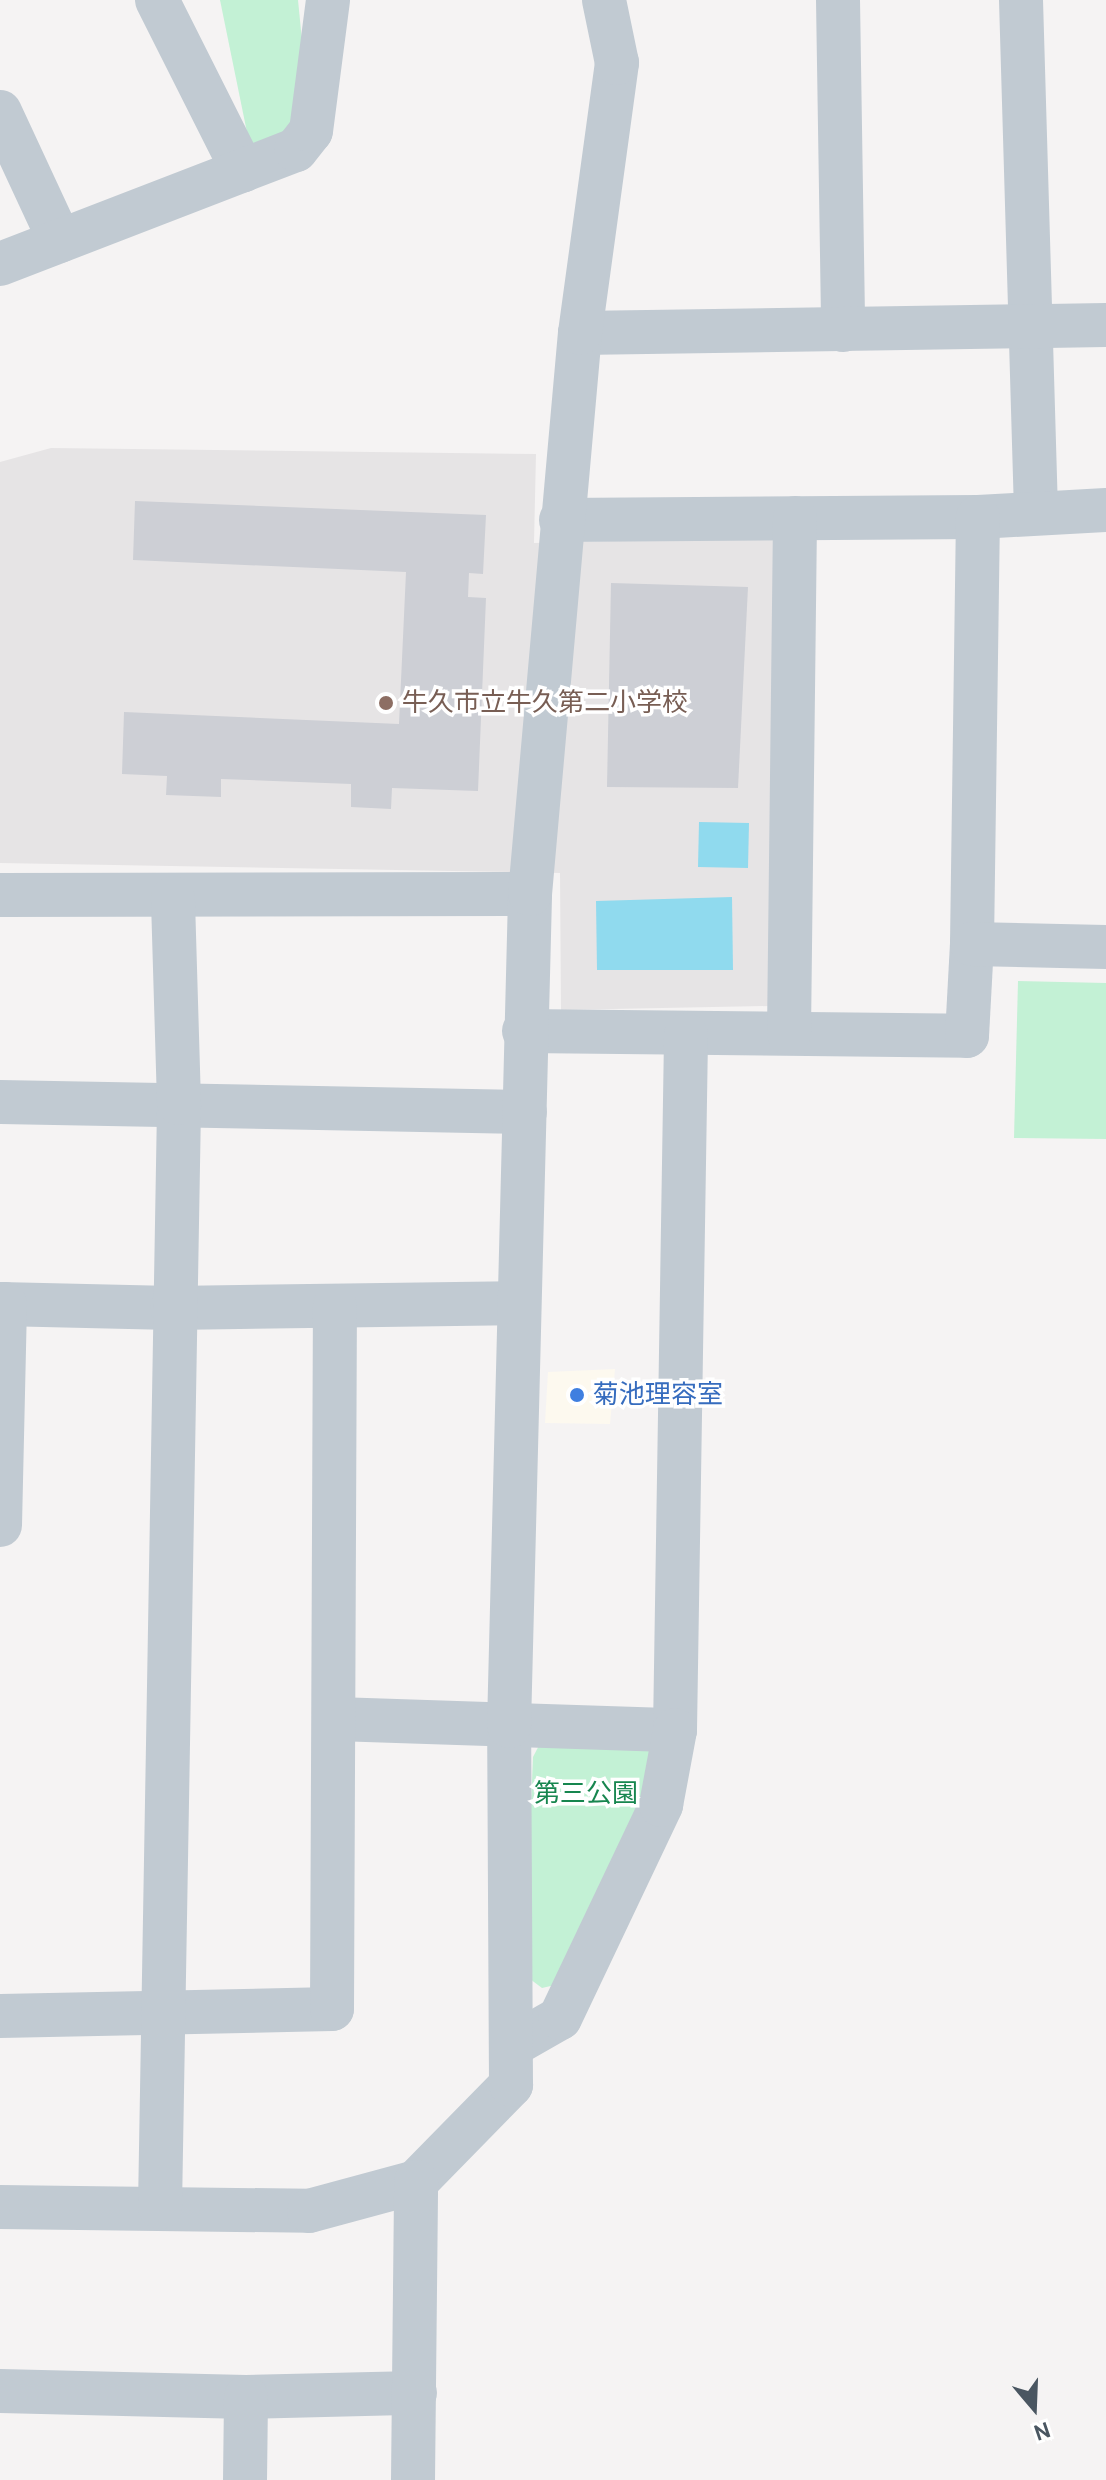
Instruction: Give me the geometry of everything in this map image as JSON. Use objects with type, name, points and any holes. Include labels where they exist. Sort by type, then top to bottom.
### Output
[{"type":"street","points":[[157,0],[243,171]]},
{"type":"street","points":[[0,264],[296,150],[311,131],[328,0]]},
{"type":"street","points":[[0,2207],[309,2211],[416,2182],[511,2085],[509,1726],[525,1112],[524,1031],[530,894],[580,333],[617,63],[604,0]]},
{"type":"street","points":[[838,0],[843,330]]},
{"type":"street","points":[[1021,0],[1036,512]]},
{"type":"street","points":[[0,112],[60,241]]},
{"type":"street","points":[[580,333],[1029,329],[1106,325]]},
{"type":"street","points":[[561,520],[978,517],[1106,510]]},
{"type":"street","points":[[524,1031],[967,1036],[972,944],[978,517]]},
{"type":"street","points":[[789,1033],[795,518]]},
{"type":"street","points":[[0,895],[173,898],[530,894]]},
{"type":"street","points":[[160,2207],[172,1308],[179,1103],[173,898]]},
{"type":"street","points":[[972,944],[1106,947]]},
{"type":"street","points":[[511,2046],[560,2018],[661,1805],[675,1730],[686,1035]]},
{"type":"street","points":[[0,1102],[179,1103],[525,1112]]},
{"type":"street","points":[[0,1525],[3,1304],[172,1308],[518,1303]]},
{"type":"street","points":[[0,2016],[163,2015],[332,2009],[336,1719],[335,1306]]},
{"type":"street","points":[[336,1719],[675,1730]]},
{"type":"street","points":[[413,2480],[416,2182]]},
{"type":"street","points":[[0,2391],[246,2397],[415,2393]]},
{"type":"street","points":[[245,2480],[246,2397]]},
{"type":"shaded area","name":"牛久市立牛久第二小学校","points":[[51,448],[536,454],[534,543],[774,537],[770,1006],[561,1010],[560,873],[0,863],[0,462]]},
{"type":"shaded area","points":[[615,1369],[610,1424],[545,1423],[548,1372]]},
{"type":"green space","points":[[220,0],[298,0],[303,51],[291,133],[251,152]]},
{"type":"green space","points":[[1018,981],[1106,983],[1106,1139],[1014,1138]]},
{"type":"green space","name":"第三公園","points":[[545,1734],[645,1737],[655,1761],[654,1777],[555,1985],[542,1988],[530,1979],[525,1959],[533,1757]]},
{"type":"water","points":[[699,822],[749,823],[748,868],[698,867]]},
{"type":"water","points":[[732,897],[733,970],[597,970],[596,901]]},
{"type":"building","points":[[135,501],[486,515],[483,574],[469,573],[468,597],[486,598],[478,791],[392,788],[391,809],[351,807],[351,784],[221,779],[221,797],[166,795],[167,776],[122,774],[124,712],[399,724],[406,572],[133,560]]},
{"type":"building","points":[[611,583],[748,587],[738,788],[607,787]]},
{"type":"place","name":"牛久市立牛久第二小学校","points":[[386,703]]},
{"type":"place","name":"菊池理容室","points":[[577,1395]]}]
